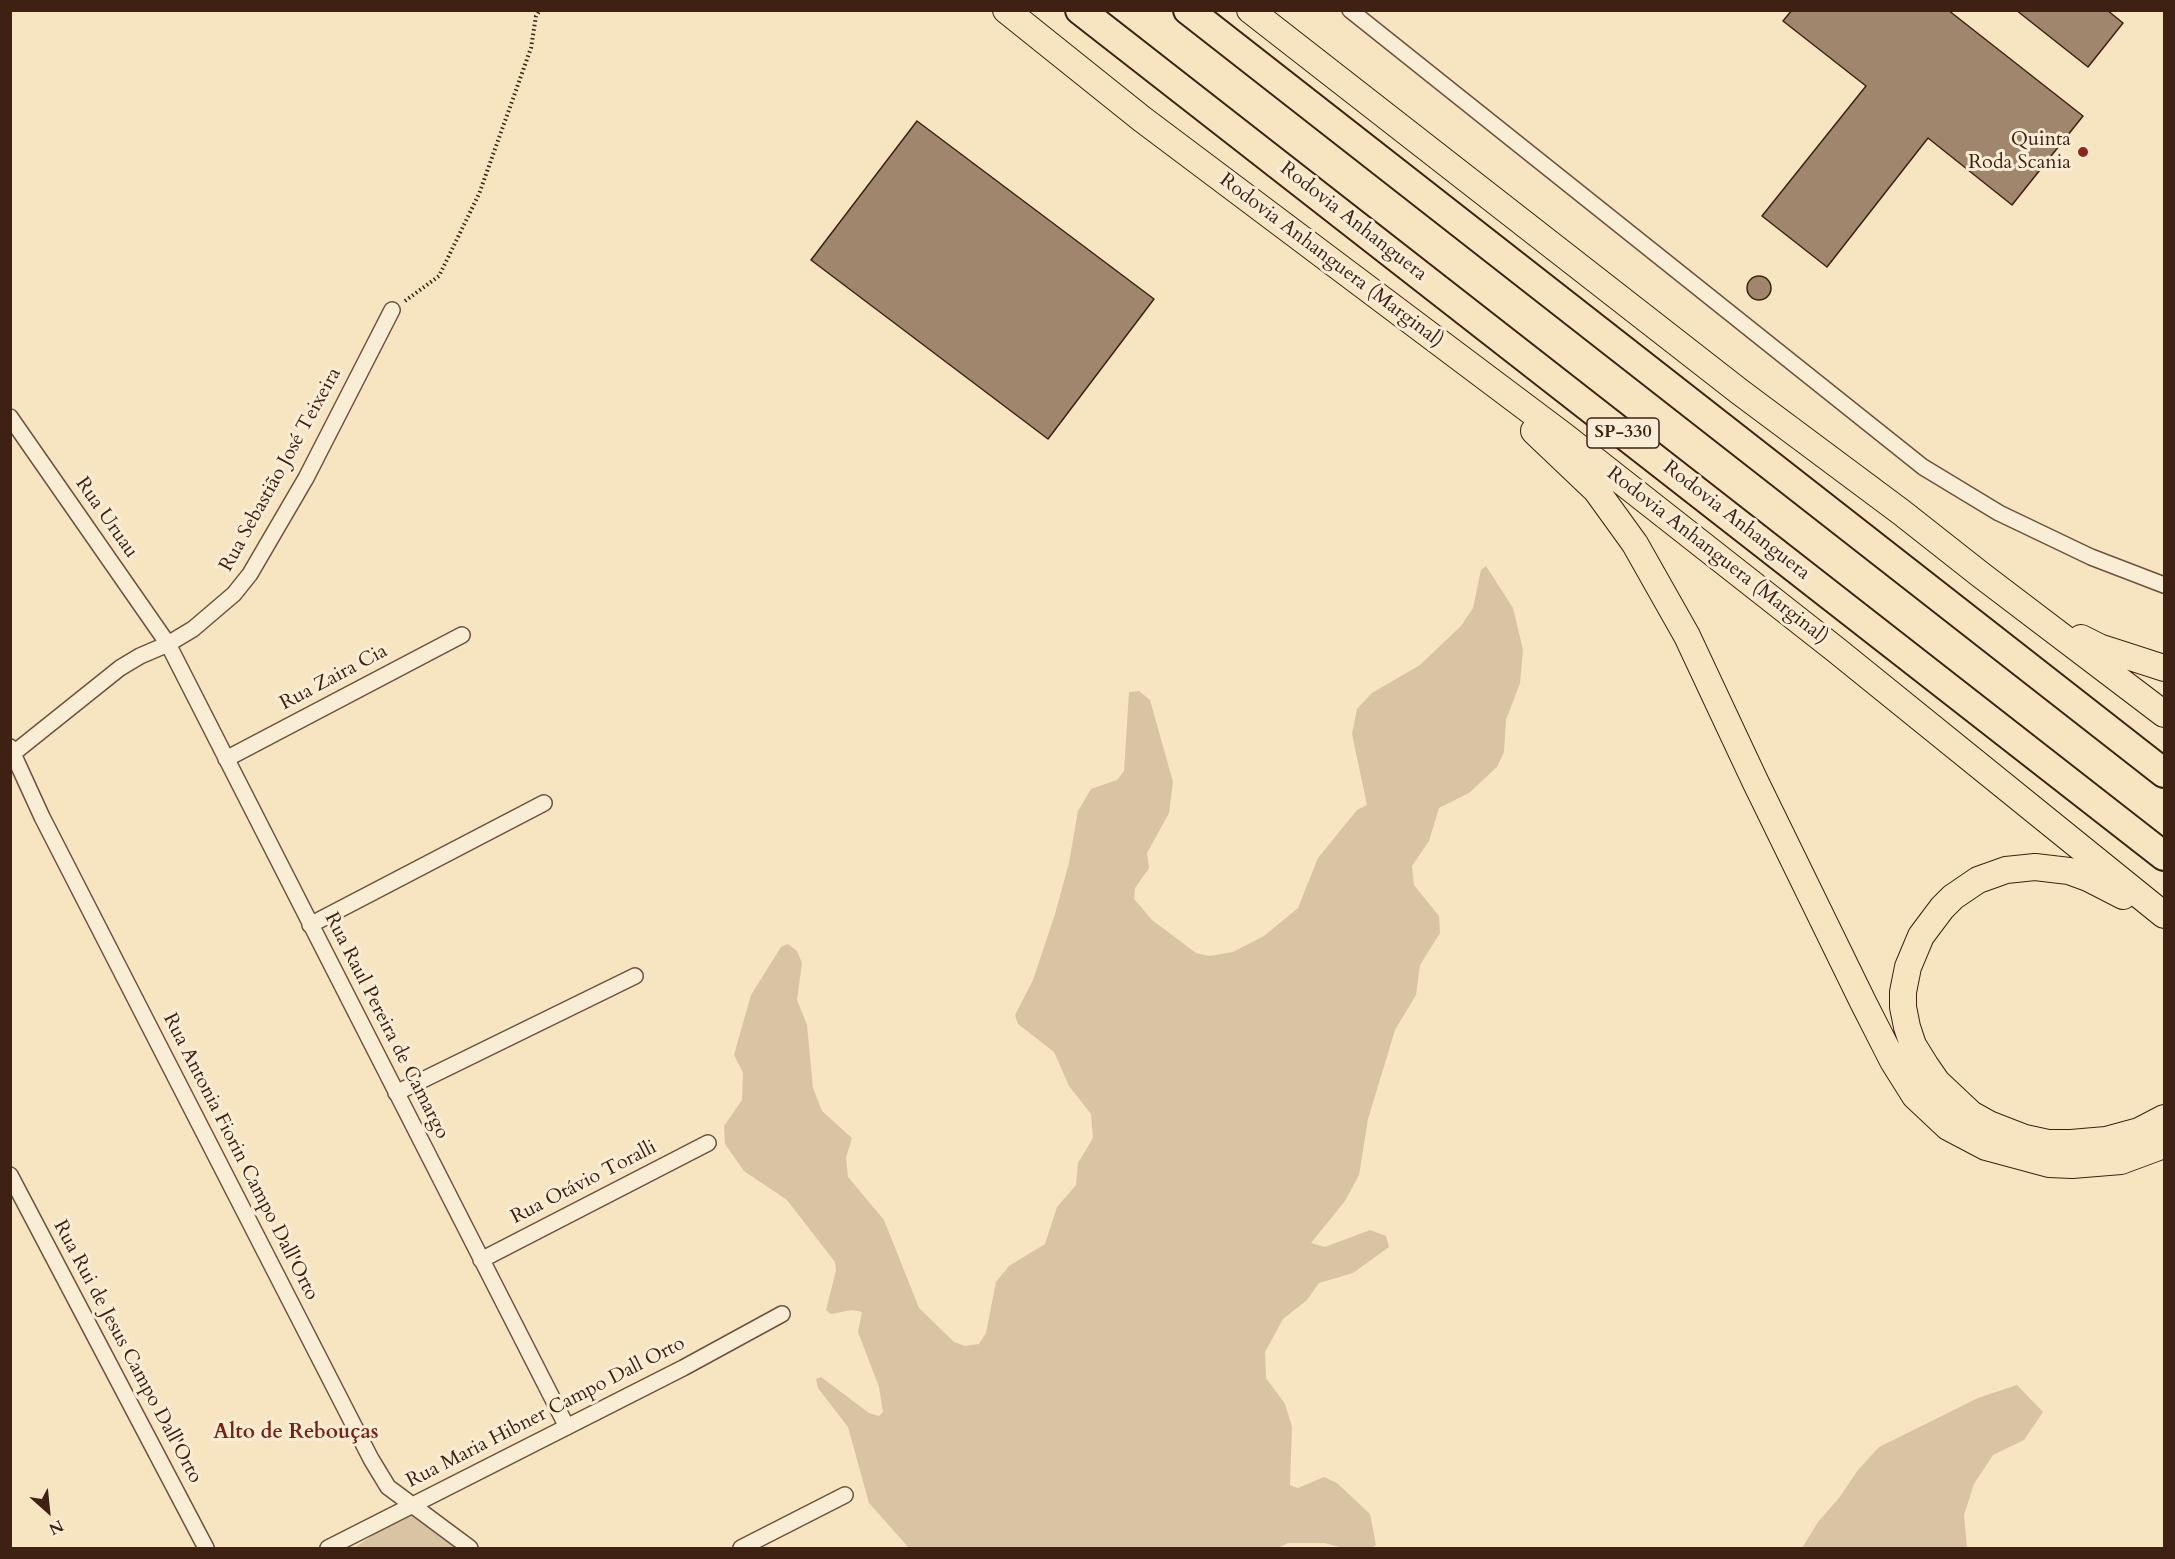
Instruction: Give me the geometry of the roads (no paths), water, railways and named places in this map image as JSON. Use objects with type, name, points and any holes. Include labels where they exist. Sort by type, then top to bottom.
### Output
[{"type":"highway","name":"Rodovia Anhanguera (Marginal)","points":[[1006,10],[1152,126],[1564,436],[1779,605],[2164,916]]},
{"type":"highway","name":"Rodovia Anhanguera","points":[[1080,10],[2164,856]]},
{"type":"highway","points":[[1188,10],[2164,773]]},
{"type":"highway","points":[[1250,10],[1740,392],[1901,512],[2164,714]]},
{"type":"highway","points":[[1372,292],[1529,426],[1596,490],[1635,544],[1687,636],[1755,781],[1893,1061],[1916,1096],[1948,1127],[1986,1147],[2049,1164],[2072,1166],[2121,1161],[2164,1145]]},
{"type":"highway","points":[[1901,512],[2074,634],[2099,647],[2164,668]]},
{"type":"highway","points":[[2164,916],[2108,887],[2069,871],[2028,867],[1992,874],[1965,888],[1931,920],[1913,953],[1903,1000],[1907,1027],[1913,1045],[1937,1082],[1971,1114],[2007,1132],[2048,1143],[2079,1143],[2106,1140],[2139,1131],[2164,1118]]},
{"type":"street","points":[[1350,10],[1923,467],[1999,513],[2091,557],[2164,585]]},
{"type":"street","name":"Rua Sebastião José Teixeira","points":[[11,752],[120,668],[193,629],[234,594],[250,574],[306,478],[392,310]]},
{"type":"street","name":"Rua Uruau","points":[[10,417],[168,644]]},
{"type":"street","name":"Rua Zaira Cia","points":[[226,759],[462,635]]},
{"type":"street","name":"Rua Raul Pereira de Camargo","points":[[168,644],[567,1427]]},
{"type":"street","name":"Rua Antonia Fiorin Campo Dall'Orto","points":[[11,752],[42,818],[371,1459],[388,1487],[470,1548]]},
{"type":"street","points":[[310,925],[544,803]]},
{"type":"street","points":[[396,1093],[634,976]]},
{"type":"street","name":"Rua Otávio Toralli","points":[[481,1260],[708,1143]]},
{"type":"street","name":"Rua Rui de Jesus Campo Dall'Orto","points":[[10,1175],[206,1548]]},
{"type":"street","name":"Rua Maria Hibner Campo Dall Orto","points":[[328,1548],[683,1368],[782,1314]]},
{"type":"street","points":[[741,1548],[845,1495]]},
{"type":"place","name":"Quinta Roda Scania","points":[[2083,152]]},
{"type":"district","name":"Alto de Rebouças","points":[[296,1433]]}]
